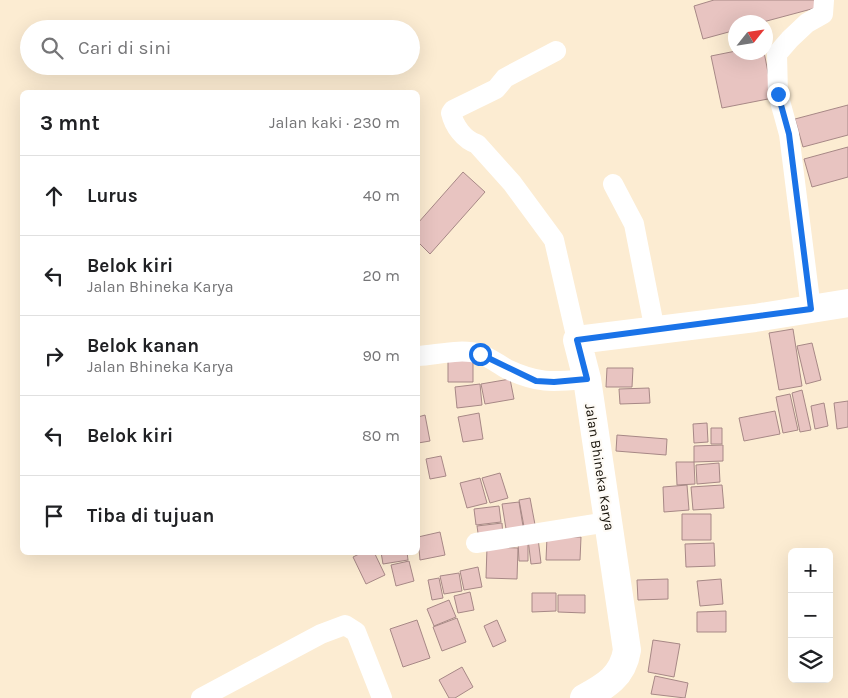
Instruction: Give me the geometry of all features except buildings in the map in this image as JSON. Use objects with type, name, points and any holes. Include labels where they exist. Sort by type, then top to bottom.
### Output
[{"type":"street","points":[[811,309],[789,134],[778,94],[777,54],[796,33],[822,14],[824,0]]},
{"type":"street","points":[[556,50],[505,78],[496,89],[453,110],[451,113],[463,135],[470,142],[476,144],[506,176],[554,240],[577,340],[655,331],[848,303]]},
{"type":"street","points":[[613,184],[634,224],[655,331]]},
{"type":"street","name":"Jalan Bhineka Karya","points":[[577,340],[587,379],[628,650],[624,666],[616,677],[606,686],[584,698]]},
{"type":"street","points":[[420,356],[464,352],[480,354],[536,381],[554,382],[587,379]]},
{"type":"street","points":[[476,543],[608,522]]},
{"type":"street","points":[[201,698],[321,634],[345,625],[356,632],[382,698]]},
{"type":"route","points":[[480,354],[495,363],[536,381],[554,382],[587,379],[577,340],[638,334],[688,325],[755,318],[811,309],[789,134],[778,94]]}]
